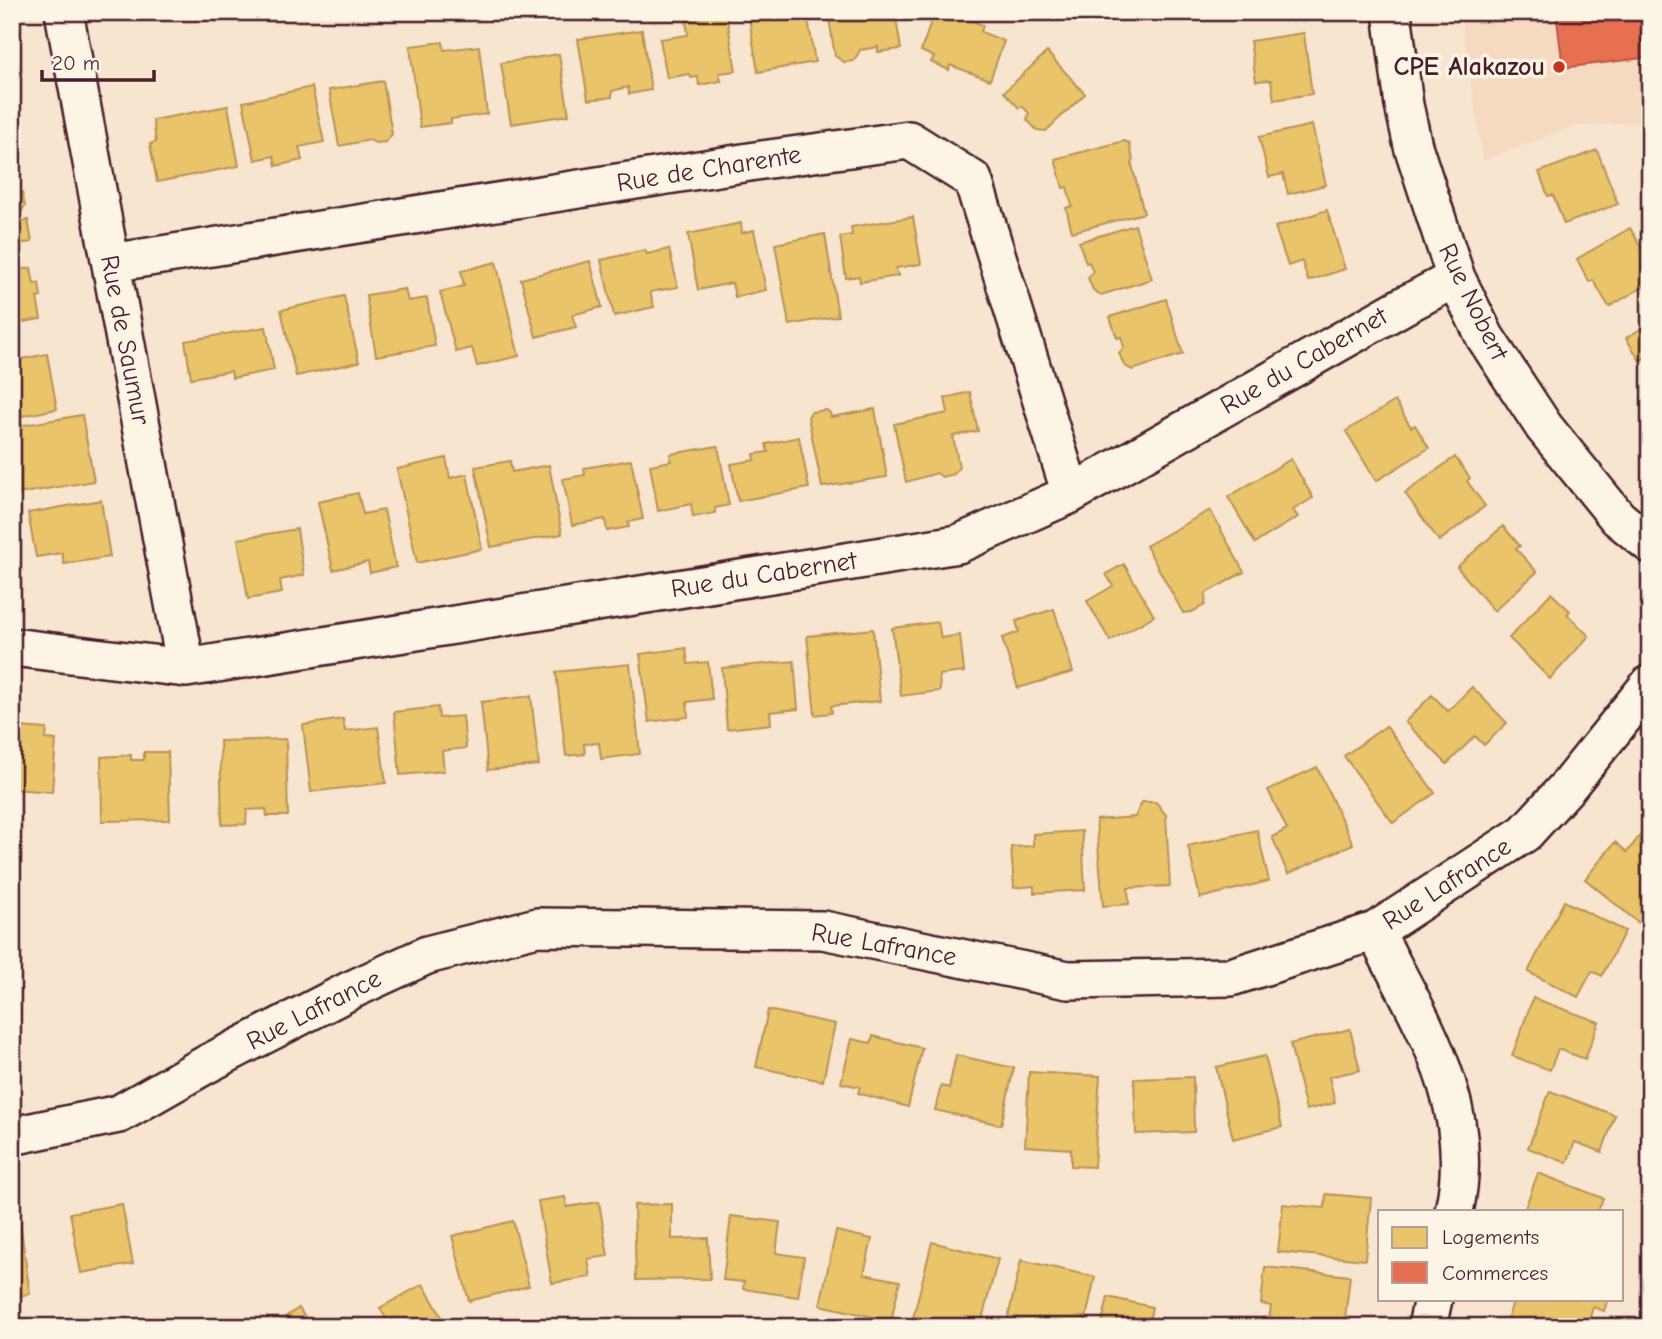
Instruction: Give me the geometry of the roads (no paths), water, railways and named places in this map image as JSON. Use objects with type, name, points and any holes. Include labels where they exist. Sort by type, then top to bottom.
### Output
[{"type":"street","name":"Rue de Saumur","points":[[64,12],[186,668]]},
{"type":"street","name":"Rue Nobert","points":[[1392,12],[1404,105],[1413,146],[1456,278],[1485,337],[1544,427],[1618,518],[1650,544]]},
{"type":"street","name":"Rue de Charente","points":[[111,263],[748,162],[909,140],[972,180],[1071,494]]},
{"type":"street","name":"Rue du Cabernet","points":[[12,647],[186,668],[958,544],[1071,494],[1456,278]]},
{"type":"street","name":"Rue Lafrance","points":[[12,1136],[119,1114],[219,1058],[351,990],[427,955],[537,927],[823,930],[1068,980],[1231,977],[1375,931],[1525,833],[1568,786],[1650,684]]},
{"type":"street","points":[[1375,931],[1440,1059],[1454,1110],[1461,1152],[1454,1210]]},
{"type":"street","points":[[1427,1327],[1433,1300]]},
{"type":"place","name":"CPE Alakazou","points":[[1559,67]]}]
